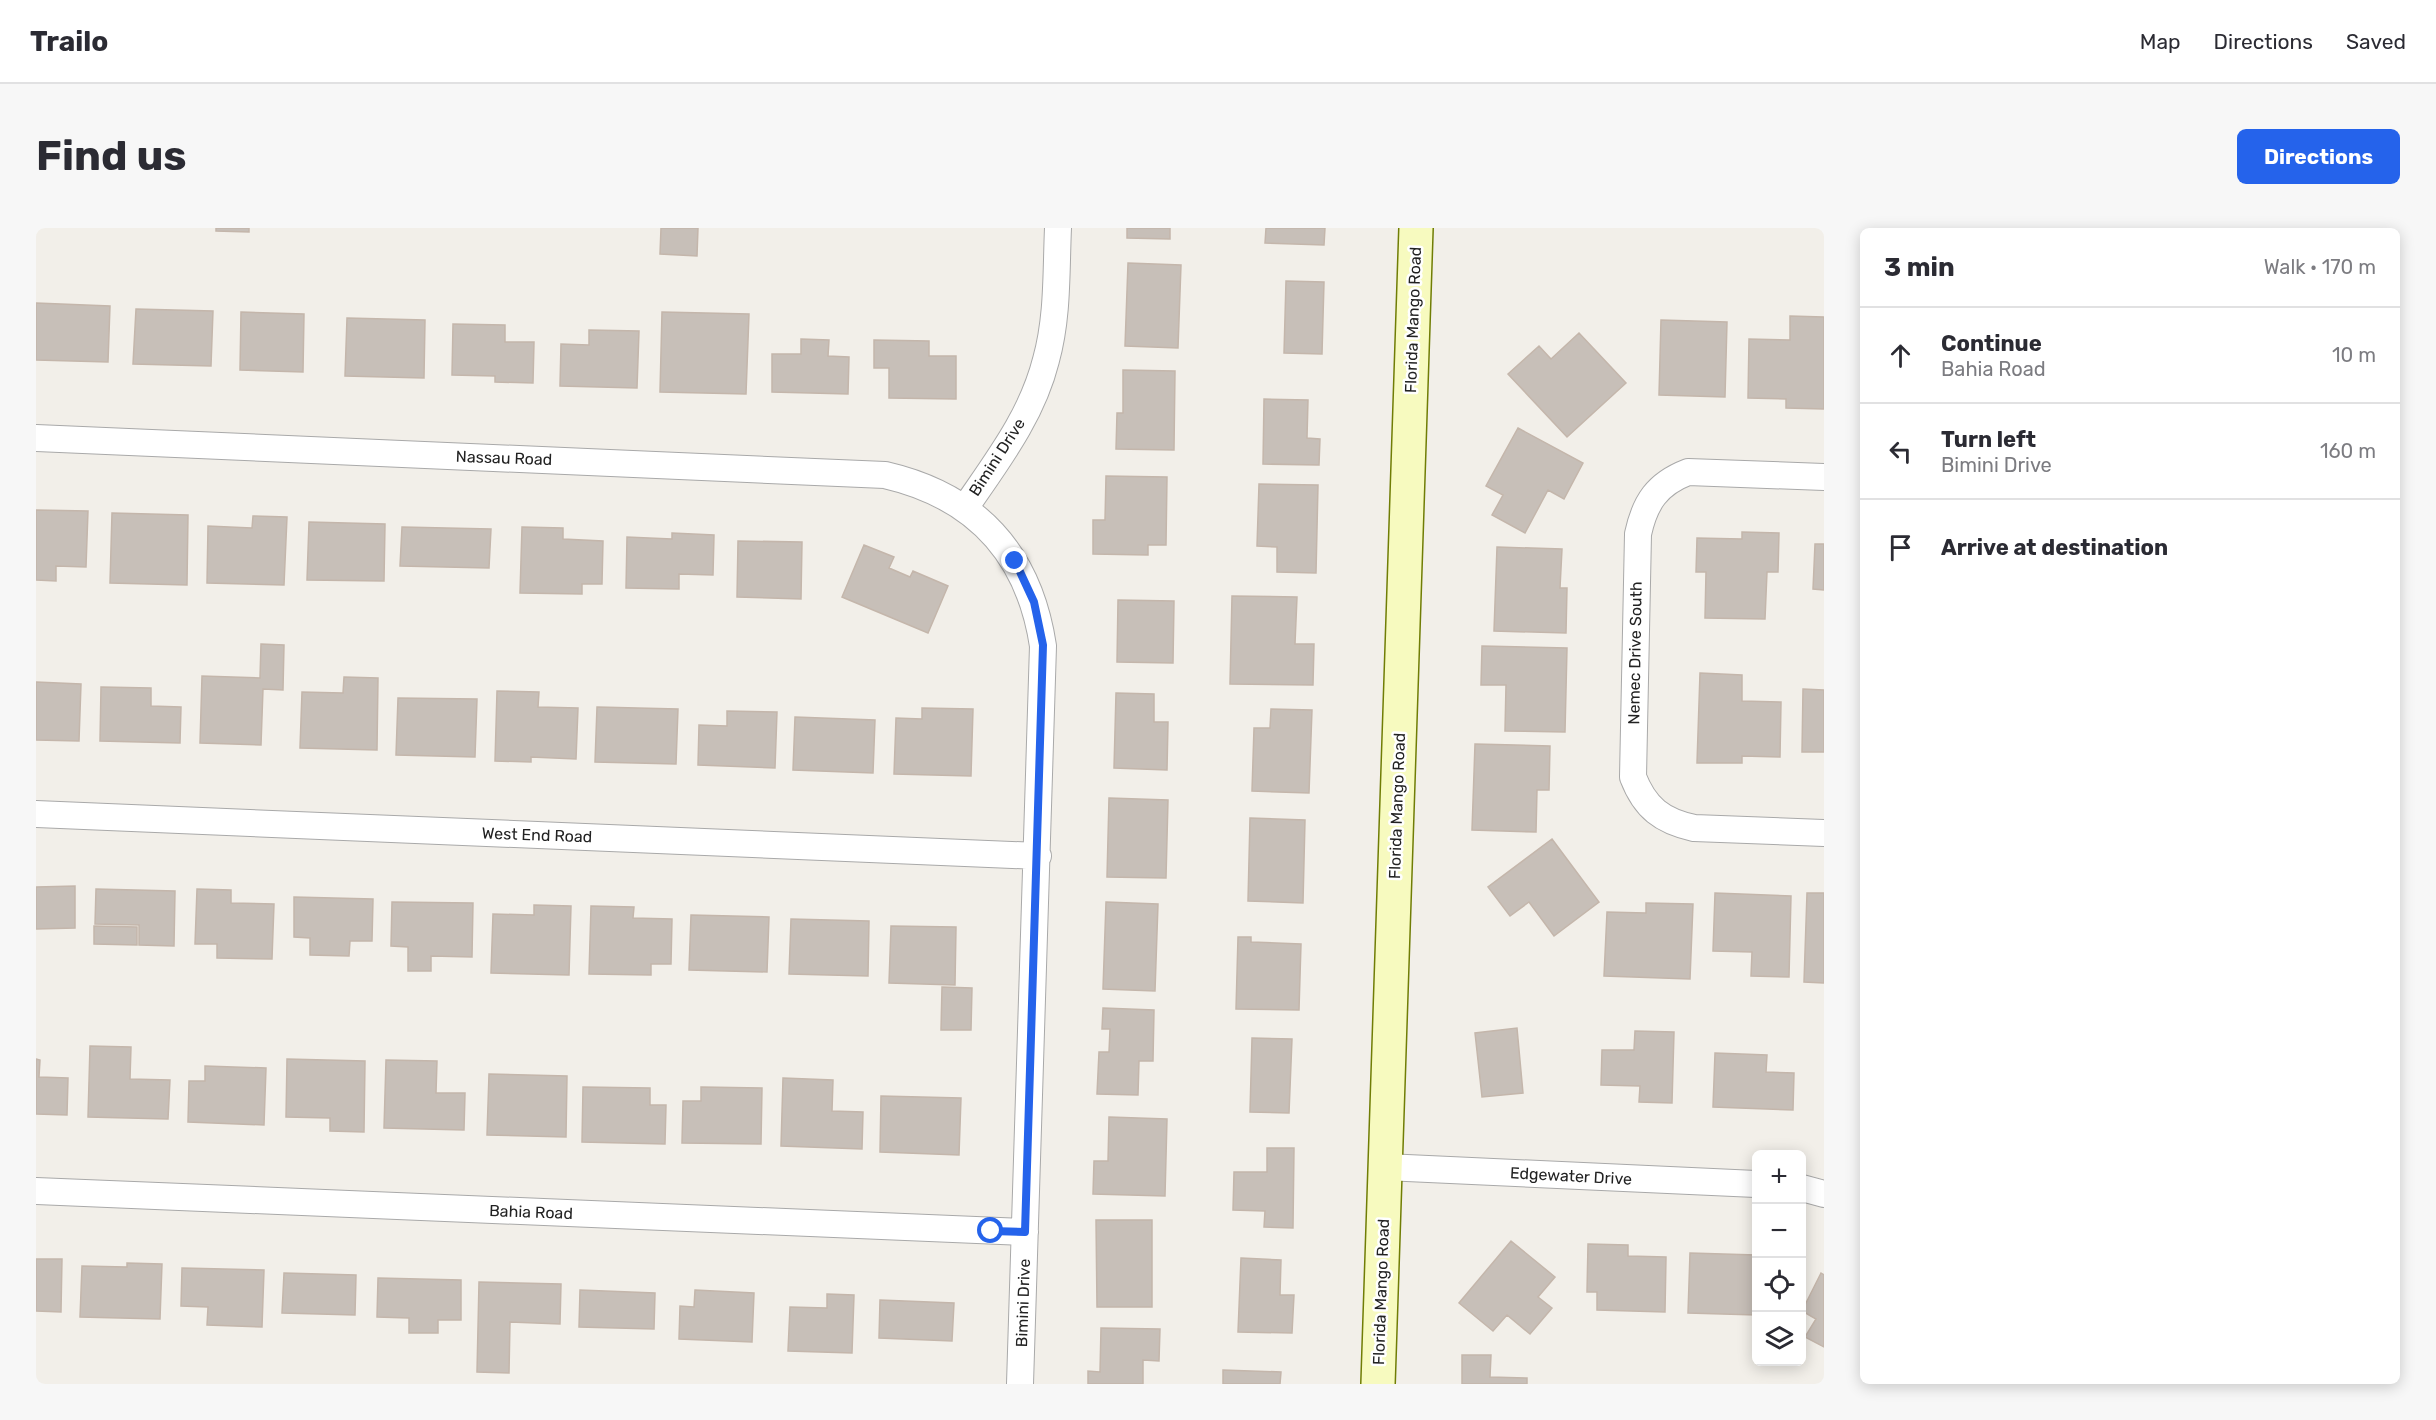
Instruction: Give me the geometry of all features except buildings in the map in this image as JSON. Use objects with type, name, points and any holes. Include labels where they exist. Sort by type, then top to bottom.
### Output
[{"type":"street","name":"Bimini Drive","points":[[1020,1384],[1043,645],[1034,602],[1015,561],[987,527],[964,508],[1010,443],[1031,403],[1046,360],[1054,316],[1058,228]]},
{"type":"street","name":"Florida Mango Road","points":[[1378,1384],[1416,228]]},
{"type":"street","name":"Nassau Road","points":[[36,438],[885,475],[928,487],[964,508]]},
{"type":"street","name":"Nemec Drive South","points":[[1824,477],[1688,472],[1669,480],[1653,494],[1642,512],[1638,534],[1633,777],[1641,797],[1655,813],[1673,823],[1694,828],[1824,833]]},
{"type":"street","name":"West End Road","points":[[36,814],[1038,856]]},
{"type":"street","name":"Edgewater Drive","points":[[1385,1167],[1752,1184]]},
{"type":"street","points":[[1806,1189],[1824,1194]]},
{"type":"street","name":"Bahia Road","points":[[36,1191],[1025,1232]]},
{"type":"route","points":[[991,1231],[1025,1232],[1043,645],[1034,602],[1015,561]]}]
